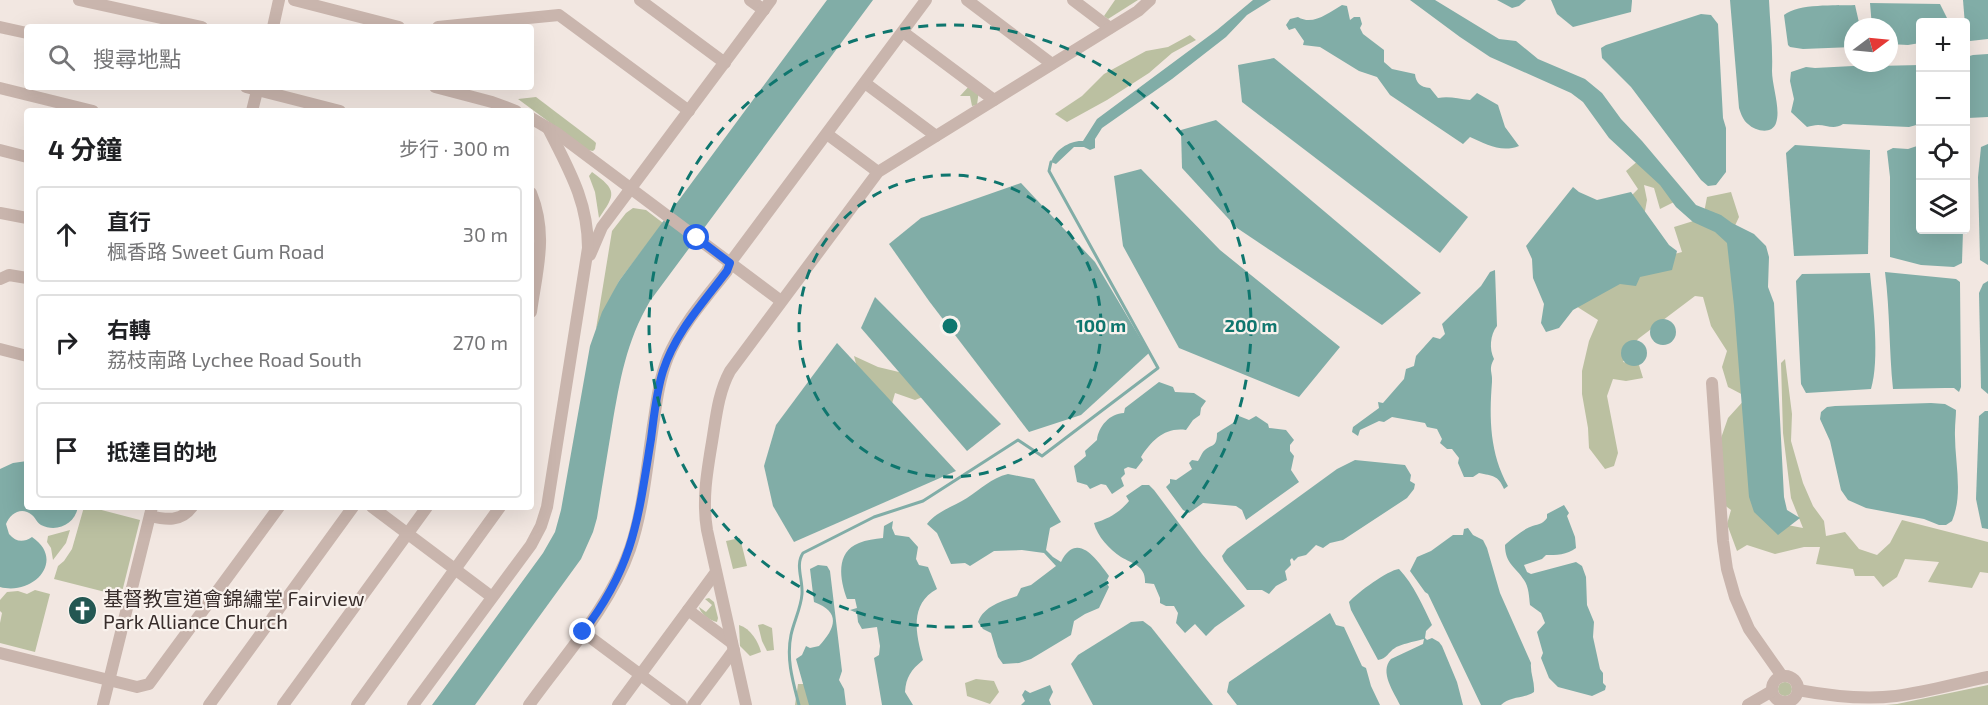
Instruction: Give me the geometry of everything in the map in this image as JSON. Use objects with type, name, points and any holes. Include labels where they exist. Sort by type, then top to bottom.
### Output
[{"type":"street","points":[[79,0],[188,24]]},
{"type":"street","points":[[274,24],[279,0]]},
{"type":"street","points":[[294,0],[387,24]]},
{"type":"street","points":[[640,0],[725,63]]},
{"type":"street","points":[[587,262],[602,227],[767,5],[750,0]]},
{"type":"street","points":[[529,705],[583,632],[615,583],[630,549],[639,513],[658,390],[676,340],[727,271],[730,263],[926,0]]},
{"type":"street","points":[[967,0],[1052,64]]},
{"type":"street","points":[[1073,0],[1110,28]]},
{"type":"street","points":[[746,705],[707,530],[704,499],[718,401],[730,371],[878,172],[1138,11],[1150,0]]},
{"type":"street","points":[[468,24],[559,15],[689,111]]},
{"type":"street","points":[[0,27],[24,32]]},
{"type":"street","points":[[903,32],[994,100]]},
{"type":"street","points":[[865,83],[936,136]]},
{"type":"street","points":[[0,88],[81,108]]},
{"type":"street","points":[[252,108],[254,90]]},
{"type":"street","points":[[261,90],[329,108]]},
{"type":"street","points":[[446,90],[508,108]]},
{"type":"street","points":[[534,120],[781,301]]},
{"type":"street","points":[[413,705],[531,545],[544,516],[587,262],[588,234],[584,207],[574,180],[548,128]]},
{"type":"street","points":[[827,134],[878,172]]},
{"type":"street","points":[[0,150],[24,156]]},
{"type":"street","points":[[534,201],[541,230],[534,291]]},
{"type":"street","points":[[0,213],[24,217]]},
{"type":"street","points":[[0,279],[13,274],[24,277]]},
{"type":"street","points":[[0,349],[24,355]]},
{"type":"street","points":[[1712,383],[1722,541],[1729,576],[1747,624],[1758,644],[1782,676]]},
{"type":"street","points":[[103,705],[151,512],[173,519],[184,515],[189,510]]},
{"type":"street","points":[[0,652],[137,687],[145,686],[152,681],[277,510]]},
{"type":"street","points":[[209,705],[351,510]]},
{"type":"street","points":[[376,510],[492,597]]},
{"type":"street","points":[[283,705],[425,510]]},
{"type":"street","points":[[357,705],[498,510]]},
{"type":"street","points":[[618,705],[716,572]]},
{"type":"street","points":[[688,610],[733,646]]},
{"type":"street","points":[[583,632],[681,705]]},
{"type":"street","points":[[693,705],[733,646]]},
{"type":"street","points":[[1782,676],[1791,677],[1798,690],[1794,698],[1786,703],[1777,699],[1772,691],[1774,682],[1782,676]]},
{"type":"street","points":[[1798,690],[1847,697],[1896,696],[1988,677]]},
{"type":"street","points":[[1748,705],[1772,691]]},
{"type":"green space","points":[[1115,0],[1138,0],[1108,19],[1104,16]]},
{"type":"green space","points":[[1190,35],[1196,40],[1172,53],[1149,73],[1107,100],[1067,122],[1055,114],[1082,96],[1104,74],[1146,51],[1168,47]]},
{"type":"green space","points":[[971,84],[979,90],[977,105],[972,106],[970,96],[960,96]]},
{"type":"green space","points":[[536,97],[594,141],[595,149],[587,150],[534,111],[534,108],[530,108],[518,99]]},
{"type":"green space","points":[[1639,160],[1680,199],[1660,209],[1654,188],[1644,185],[1647,200],[1643,222],[1628,199],[1638,189],[1626,171]]},
{"type":"green space","points":[[592,172],[606,183],[611,193],[609,203],[599,218],[595,192],[589,176]]},
{"type":"green space","points":[[1731,192],[1739,217],[1732,232],[1782,524],[1803,528],[1791,498],[1783,433],[1781,363],[1785,359],[1792,414],[1791,441],[1803,483],[1813,506],[1824,521],[1826,536],[1845,532],[1859,549],[1877,555],[1890,543],[1902,520],[1988,542],[1988,573],[1980,572],[1972,588],[1928,582],[1939,562],[1905,559],[1897,577],[1883,587],[1874,576],[1855,576],[1853,569],[1816,564],[1820,547],[1804,547],[1775,554],[1747,545],[1737,551],[1727,524],[1731,510],[1723,504],[1720,441],[1728,418],[1747,397],[1728,387],[1722,367],[1727,351],[1711,326],[1703,297],[1695,296],[1638,339],[1623,362],[1639,365],[1643,378],[1626,381],[1613,379],[1607,396],[1618,453],[1614,466],[1605,469],[1589,448],[1582,394],[1582,371],[1589,341],[1598,320],[1568,301],[1652,260],[1682,252],[1674,227],[1703,218],[1707,197]]},
{"type":"green space","points":[[633,208],[646,210],[663,223],[619,281],[596,329],[612,231]]},
{"type":"green space","points":[[854,356],[878,367],[924,378],[940,390],[915,400],[895,393],[889,414],[864,395]]},
{"type":"green space","points":[[83,510],[102,510],[140,520],[121,596],[54,579],[58,566],[72,549]]},
{"type":"green space","points":[[70,530],[66,543],[53,560],[51,548],[47,542],[48,536]]},
{"type":"green space","points":[[740,538],[747,566],[733,569],[726,541]]},
{"type":"green space","points":[[35,590],[50,594],[35,652],[0,643],[2,613],[0,600],[7,592],[18,591],[27,594]]},
{"type":"green space","points":[[709,598],[714,602],[717,622],[703,614],[699,607],[706,612],[712,605],[705,599]]},
{"type":"green space","points":[[763,624],[772,628],[774,650],[767,651],[762,641],[758,625]]},
{"type":"green space","points":[[739,625],[753,636],[761,652],[750,656],[740,646]]},
{"type":"green space","points":[[976,679],[994,681],[999,692],[990,704],[967,696],[965,683]]},
{"type":"green space","points":[[1782,682],[1788,682],[1792,689],[1788,696],[1782,696],[1778,692],[1778,686]]},
{"type":"green space","points":[[798,684],[809,684],[811,705],[795,705]]},
{"type":"green space","points":[[1988,685],[1988,705],[1886,705],[1897,704]]},
{"type":"water","points":[[827,0],[873,0],[650,301],[642,316],[621,377],[597,518],[581,559],[475,705],[432,705],[543,553],[555,532],[561,510],[590,346],[602,312],[619,281]]},
{"type":"water","points":[[1253,0],[1271,0],[1247,15],[1226,37],[1172,79],[1102,128],[1095,139],[1095,148],[1090,150],[1084,147],[1074,147],[1056,164],[1051,162],[1064,147],[1073,142],[1083,141],[1097,119],[1217,30]]},
{"type":"water","points":[[1410,0],[1435,0],[1499,39],[1516,41],[1538,59],[1585,79],[1602,93],[1621,119],[1696,205],[1721,215],[1754,234],[1766,246],[1769,257],[1768,287],[1774,303],[1784,497],[1787,510],[1800,518],[1778,535],[1754,512],[1749,497],[1727,243],[1715,232],[1693,222],[1676,207],[1660,185],[1609,138],[1583,102],[1571,93],[1490,57]]},
{"type":"water","points":[[1497,0],[1526,0],[1512,8]]},
{"type":"water","points":[[1551,0],[1632,1],[1631,12],[1573,27],[1557,14]]},
{"type":"water","points":[[1730,0],[1769,0],[1772,77],[1777,111],[1776,123],[1771,129],[1759,130],[1751,126],[1743,119],[1739,108]]},
{"type":"water","points":[[1963,0],[1988,0],[1988,39],[1970,41],[1970,18],[1964,18]]},
{"type":"water","points":[[1870,3],[1940,4],[1947,18],[1916,18],[1916,44],[1908,45],[1898,44],[1898,18],[1871,18]]},
{"type":"water","points":[[1342,5],[1347,6],[1350,20],[1360,17],[1362,24],[1360,28],[1363,34],[1384,50],[1384,62],[1392,69],[1415,74],[1419,84],[1430,88],[1438,98],[1470,100],[1477,93],[1498,105],[1505,127],[1519,146],[1500,148],[1470,137],[1463,144],[1390,95],[1377,77],[1359,71],[1320,47],[1303,45],[1304,41],[1295,28],[1289,30],[1286,25],[1290,19],[1298,17],[1315,19]]},
{"type":"water","points":[[1828,5],[1855,5],[1858,18],[1844,18],[1844,47],[1803,49],[1790,47],[1784,15],[1799,9]]},
{"type":"water","points":[[1701,14],[1711,15],[1718,24],[1723,118],[1726,128],[1726,172],[1716,185],[1708,186],[1701,180],[1631,87],[1602,58],[1601,48]]},
{"type":"water","points":[[1988,54],[1988,117],[1970,118],[1970,56]]},
{"type":"water","points":[[1274,58],[1468,217],[1440,253],[1242,102],[1238,65]]},
{"type":"water","points":[[1916,65],[1916,125],[1909,127],[1843,124],[1834,127],[1818,125],[1807,127],[1791,112],[1794,99],[1790,81],[1791,72],[1806,67],[1844,66],[1844,72],[1898,72],[1898,66]]},
{"type":"water","points":[[1216,120],[1421,293],[1382,325],[1237,228],[1182,168],[1181,130]]},
{"type":"water","points":[[1988,144],[1988,265],[1980,260],[1978,177],[1981,147]]},
{"type":"water","points":[[1795,145],[1870,150],[1868,254],[1794,256],[1786,153]]},
{"type":"water","points":[[1916,146],[1916,234],[1963,234],[1962,263],[1954,267],[1921,265],[1890,257],[1890,177],[1887,151],[1893,148],[1908,149]]},
{"type":"water","points":[[1141,169],[1220,250],[1340,347],[1299,397],[1179,348],[1123,246],[1114,176]]},
{"type":"water","points":[[1021,183],[1095,262],[1149,353],[1081,415],[1029,432],[929,301],[889,244],[921,218]]},
{"type":"water","points":[[1573,187],[1597,200],[1631,192],[1669,245],[1677,251],[1672,270],[1640,277],[1636,286],[1620,284],[1573,310],[1559,328],[1546,332],[1541,323],[1544,304],[1533,278],[1532,259],[1526,246]]},
{"type":"water","points":[[1495,270],[1497,326],[1491,342],[1494,359],[1491,368],[1491,423],[1497,461],[1508,486],[1504,489],[1500,481],[1491,476],[1479,473],[1473,477],[1464,477],[1458,463],[1459,458],[1452,449],[1447,449],[1440,443],[1442,439],[1437,429],[1427,427],[1425,423],[1392,417],[1360,430],[1358,436],[1352,432],[1353,427],[1379,408],[1378,402],[1383,403],[1404,379],[1406,369],[1414,366],[1416,356],[1433,337],[1440,339],[1445,334],[1442,324],[1481,286],[1490,272]]},
{"type":"water","points":[[1885,272],[1956,279],[1960,282],[1961,387],[1959,392],[1954,388],[1893,389]]},
{"type":"water","points":[[1870,273],[1875,348],[1874,377],[1871,389],[1806,393],[1801,384],[1796,281],[1802,274]]},
{"type":"water","points":[[1988,281],[1988,394],[1981,388],[1979,293],[1983,284]]},
{"type":"water","points":[[875,297],[1001,424],[967,451],[861,328]]},
{"type":"water","points":[[1663,319],[1672,323],[1676,332],[1672,341],[1663,345],[1654,341],[1650,332],[1654,323]]},
{"type":"water","points":[[1634,340],[1643,344],[1647,353],[1643,362],[1634,366],[1625,362],[1621,353],[1625,344]]},
{"type":"water","points":[[837,343],[956,471],[794,542],[773,506],[764,466],[776,425]]},
{"type":"water","points":[[1159,382],[1173,387],[1175,392],[1194,393],[1206,401],[1201,408],[1200,415],[1186,430],[1165,433],[1155,440],[1141,457],[1143,460],[1136,469],[1128,467],[1124,469],[1125,474],[1121,478],[1124,486],[1112,494],[1106,485],[1101,484],[1090,489],[1087,485],[1077,482],[1074,466],[1086,456],[1085,451],[1097,440],[1106,422],[1114,415],[1124,413],[1125,408]]},
{"type":"water","points":[[1945,404],[1956,410],[1958,488],[1956,510],[1952,521],[1946,525],[1939,525],[1924,519],[1866,508],[1848,500],[1841,490],[1830,441],[1820,419],[1821,412],[1827,407],[1835,406]]},
{"type":"water","points":[[1988,411],[1988,529],[1982,528],[1976,499],[1979,416]]},
{"type":"water","points":[[1239,416],[1249,420],[1256,416],[1268,424],[1269,428],[1286,430],[1294,440],[1290,445],[1290,451],[1294,456],[1291,470],[1299,482],[1246,520],[1242,510],[1236,506],[1203,503],[1189,513],[1183,510],[1166,487],[1170,479],[1176,480],[1192,469],[1189,463],[1192,460],[1198,461],[1206,449],[1215,444],[1217,433],[1233,423]]},
{"type":"water","points":[[1355,460],[1405,465],[1411,475],[1410,481],[1415,484],[1414,489],[1407,498],[1343,540],[1330,543],[1323,548],[1316,545],[1306,555],[1294,561],[1292,558],[1291,565],[1285,571],[1287,580],[1276,586],[1269,594],[1262,590],[1247,590],[1224,561],[1222,556],[1227,549],[1337,469]]},
{"type":"water","points":[[24,461],[24,510],[77,510],[69,522],[53,528],[41,525],[28,512],[20,511],[10,517],[6,524],[9,534],[20,541],[32,537],[42,546],[46,556],[46,565],[42,574],[24,586],[13,588],[0,587],[0,469],[13,463]]},
{"type":"water","points":[[1008,474],[1034,479],[1061,522],[1050,528],[1046,550],[1061,562],[1074,548],[1086,551],[1109,576],[1106,582],[1109,587],[1099,608],[1074,621],[1071,635],[1031,659],[1019,663],[1003,664],[998,657],[991,633],[983,629],[978,622],[981,616],[994,605],[1017,596],[1021,588],[1031,585],[1056,566],[1044,553],[1022,550],[994,551],[970,566],[965,563],[951,564],[937,533],[927,524],[940,512],[967,498],[991,481]]},
{"type":"water","points":[[1142,485],[1149,485],[1154,490],[1245,606],[1206,636],[1195,624],[1185,633],[1176,623],[1178,613],[1174,606],[1160,603],[1154,584],[1145,583],[1141,569],[1113,551],[1101,538],[1096,528],[1094,523],[1117,512],[1129,501],[1126,496]]},
{"type":"water","points":[[1564,505],[1569,513],[1567,516],[1575,537],[1576,548],[1558,555],[1546,555],[1542,559],[1524,565],[1527,572],[1531,574],[1576,562],[1582,566],[1586,577],[1587,605],[1594,622],[1593,637],[1600,669],[1603,673],[1603,683],[1606,686],[1605,690],[1592,696],[1558,687],[1549,678],[1541,658],[1543,653],[1537,632],[1545,623],[1541,613],[1530,605],[1526,583],[1509,561],[1505,551],[1505,545],[1513,538],[1527,528],[1543,522],[1547,514]]},
{"type":"water","points":[[893,521],[892,528],[895,535],[909,537],[918,547],[916,559],[919,565],[928,567],[937,589],[928,595],[918,611],[918,640],[923,660],[910,674],[905,692],[913,705],[882,705],[874,658],[879,655],[880,646],[877,627],[862,629],[857,613],[850,610],[857,608],[855,599],[847,599],[841,575],[843,560],[851,547],[865,541],[883,538],[884,526]]},
{"type":"water","points":[[1468,528],[1473,535],[1483,540],[1487,548],[1500,593],[1531,663],[1534,692],[1508,700],[1501,705],[1481,705],[1428,594],[1410,571],[1417,557],[1431,551],[1453,535],[1463,535],[1464,529]]},
{"type":"water","points":[[818,565],[827,566],[830,571],[842,671],[839,680],[844,689],[846,705],[809,705],[796,659],[802,655],[806,646],[810,648],[819,646],[832,627],[833,621],[829,611],[814,602],[810,569]]},
{"type":"water","points":[[1399,569],[1422,603],[1432,625],[1426,631],[1425,638],[1427,640],[1432,638],[1442,646],[1457,682],[1463,705],[1400,705],[1387,676],[1388,664],[1391,659],[1423,644],[1424,639],[1397,647],[1378,660],[1351,610],[1349,602],[1359,593],[1380,578]]},
{"type":"water","points":[[1330,613],[1336,625],[1344,627],[1362,666],[1366,668],[1380,705],[1237,705],[1227,692],[1229,682]]},
{"type":"water","points":[[1143,621],[1151,627],[1213,705],[1093,705],[1071,664],[1078,655],[1131,622]]},
{"type":"water","points":[[1050,685],[1053,692],[1049,700],[1051,705],[1021,705],[1025,701],[1022,695],[1025,690],[1030,693]]},
{"type":"waterway","points":[[799,705],[789,653],[791,635],[801,599],[799,567],[803,553],[874,517],[923,501],[1018,440],[1042,456],[1158,368],[1049,171],[1051,162]]},
{"type":"place","name":"基督教宣道會錦繡堂 Fairview Park Alliance Church","points":[[82,610]]},
{"type":"route","points":[[583,632],[606,599],[630,549],[639,513],[662,373],[676,340],[727,271],[730,263],[697,238]]}]
